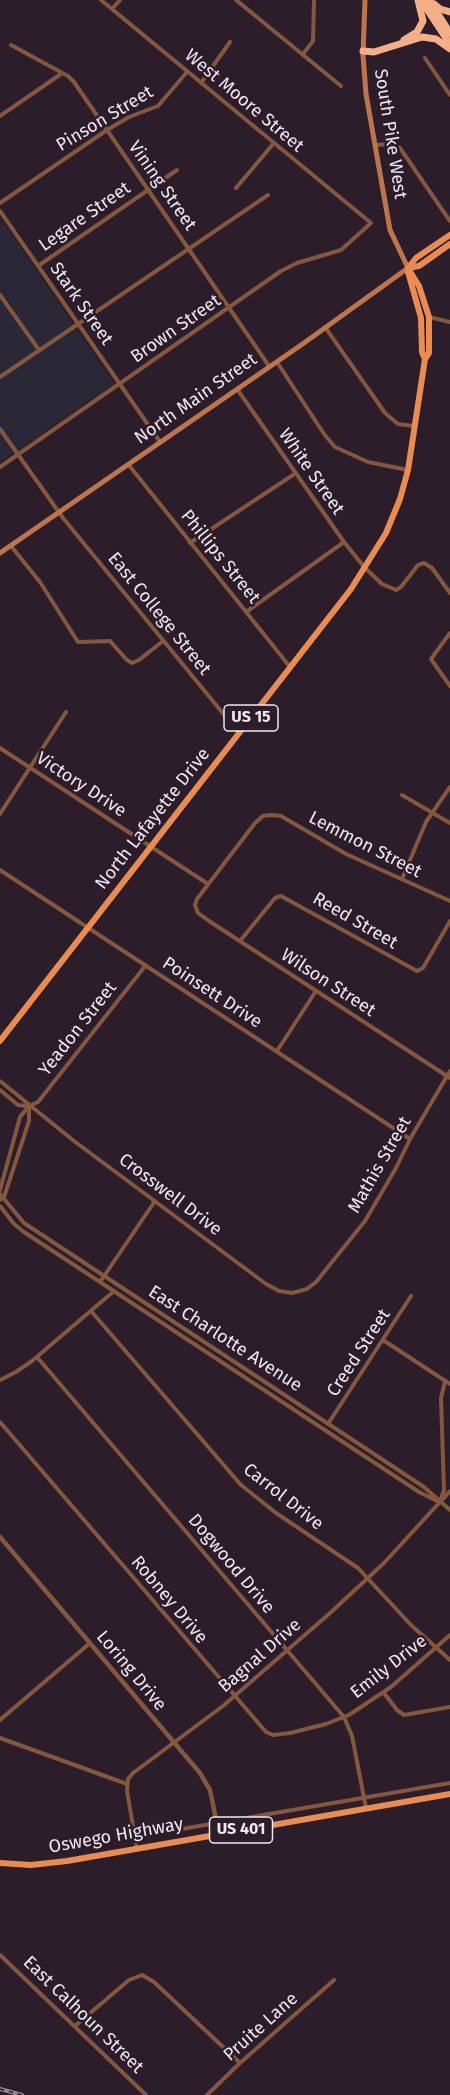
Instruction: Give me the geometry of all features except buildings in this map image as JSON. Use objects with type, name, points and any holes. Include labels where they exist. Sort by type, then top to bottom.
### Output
[{"type":"highway","points":[[388,48],[417,32],[423,21],[420,0]]},
{"type":"highway","points":[[420,0],[450,44]]},
{"type":"highway","points":[[430,0],[440,9],[450,12]]},
{"type":"highway","points":[[430,0],[450,33]]},
{"type":"highway","points":[[363,51],[374,52],[422,37],[436,39],[450,49]]},
{"type":"main road","name":"South Pike West","points":[[365,0],[363,51],[366,94],[390,230],[408,268]]},
{"type":"main road","points":[[408,268],[416,258],[450,235]]},
{"type":"main road","points":[[408,268],[419,266],[450,244]]},
{"type":"main road","points":[[408,268],[421,318],[422,352],[427,356]]},
{"type":"main road","name":"North Lafayette Drive","points":[[0,1041],[365,568],[392,519],[408,471],[427,356],[429,317],[419,286],[408,268]]},
{"type":"main road","name":"North Main Street","points":[[0,553],[408,268]]},
{"type":"main road","name":"Oswego Highway","points":[[0,1863],[48,1864],[450,1794]]},
{"type":"street","name":"West Moore Street","points":[[102,0],[371,223]]},
{"type":"street","points":[[112,9],[120,0]]},
{"type":"street","points":[[237,0],[341,86]]},
{"type":"street","points":[[303,54],[313,40],[314,0]]},
{"type":"street","points":[[201,82],[230,42]]},
{"type":"street","name":"Vining Street","points":[[11,45],[68,76],[74,82],[270,366]]},
{"type":"street","points":[[425,58],[450,94]]},
{"type":"street","name":"Pinson Street","points":[[0,203],[106,130],[129,117],[158,106],[187,72]]},
{"type":"street","points":[[0,116],[62,73]]},
{"type":"street","points":[[236,188],[274,143]]},
{"type":"street","points":[[375,145],[391,144],[399,148],[450,220]]},
{"type":"street","name":"Legare Street","points":[[38,266],[177,170]]},
{"type":"street","points":[[0,377],[268,195]]},
{"type":"street","name":"Stark Street","points":[[0,211],[160,442]]},
{"type":"street","name":"Brown Street","points":[[0,467],[291,265],[345,248],[371,223]]},
{"type":"street","points":[[0,295],[39,350]]},
{"type":"street","points":[[429,317],[450,322]]},
{"type":"street","points":[[325,327],[389,418],[398,424],[414,426]]},
{"type":"street","points":[[276,362],[324,435],[335,447],[368,462],[408,471]]},
{"type":"street","name":"White Street","points":[[237,389],[344,542],[365,568],[382,584],[396,590],[418,565],[424,563],[432,568],[450,593]]},
{"type":"street","name":"East College Street","points":[[0,429],[58,512],[239,733]]},
{"type":"street","name":"Phillips Street","points":[[128,464],[290,667]]},
{"type":"street","points":[[190,543],[296,474]]},
{"type":"street","points":[[246,612],[344,542]]},
{"type":"street","points":[[11,546],[40,582],[78,642],[110,641],[132,663],[163,640]]},
{"type":"street","points":[[450,633],[432,659],[450,686]]},
{"type":"street","points":[[0,814],[66,712]]},
{"type":"street","name":"Victory Drive","points":[[0,748],[208,884]]},
{"type":"street","points":[[402,879],[431,813],[450,787]]},
{"type":"street","points":[[402,795],[450,823]]},
{"type":"street","name":"Lemmon Street","points":[[208,884],[255,823],[267,815],[281,816],[339,851],[450,901]]},
{"type":"street","name":"Poinsett Drive","points":[[0,870],[410,1139]]},
{"type":"street","name":"Wilson Street","points":[[208,884],[197,899],[195,907],[200,915],[448,1077]]},
{"type":"street","name":"Reed Street","points":[[240,942],[275,898],[283,896],[417,971],[423,968],[450,921]]},
{"type":"street","name":"Yeadon Street","points":[[1,1195],[20,1117],[29,1106],[38,1102],[146,965]]},
{"type":"street","points":[[277,1051],[316,991]]},
{"type":"street","name":"Mathis Street","points":[[300,1292],[322,1276],[365,1221],[450,1071]]},
{"type":"street","name":"Crosswell Drive","points":[[0,1081],[29,1106],[274,1289],[285,1293],[300,1292]]},
{"type":"street","name":"Crosswell Drive","points":[[0,1090],[18,1105],[29,1106]]},
{"type":"street","points":[[1,1195],[29,1121],[29,1106]]},
{"type":"street","name":"East Charlotte Avenue","points":[[1,1195],[24,1223],[424,1487],[450,1510]]},
{"type":"street","points":[[100,1282],[156,1201]]},
{"type":"street","name":"East Charlotte Avenue","points":[[0,1206],[19,1228],[114,1292],[419,1492],[440,1502]]},
{"type":"street","points":[[0,1380],[37,1357],[114,1292]]},
{"type":"street","name":"Creed Street","points":[[328,1424],[411,1296]]},
{"type":"street","name":"Carrol Drive","points":[[91,1311],[241,1485],[276,1513],[358,1568],[411,1625],[450,1660]]},
{"type":"street","points":[[383,1340],[448,1382],[441,1398],[444,1490],[440,1502]]},
{"type":"street","name":"Dogwood Drive","points":[[37,1357],[344,1717],[352,1736],[366,1808]]},
{"type":"street","name":"Robney Drive","points":[[0,1422],[262,1729],[273,1735],[308,1729],[344,1717]]},
{"type":"street","name":"Bagnal Drive","points":[[127,1784],[136,1769],[234,1697],[368,1579],[450,1491]]},
{"type":"street","name":"Loring Drive","points":[[0,1537],[206,1782],[213,1800],[219,1834]]},
{"type":"street","name":"Emily Drive","points":[[344,1717],[383,1692],[450,1635]]},
{"type":"street","points":[[0,1720],[90,1643]]},
{"type":"street","points":[[383,1692],[404,1715],[450,1707]]},
{"type":"street","points":[[0,1738],[127,1784],[126,1791],[137,1849]]},
{"type":"street","name":"Oswego Highway","points":[[135,1837],[450,1783]]},
{"type":"street","name":"East Calhoun Street","points":[[0,1955],[146,2095]]},
{"type":"street","points":[[75,2026],[129,1980],[142,1975],[154,1982],[240,2063]]},
{"type":"street","name":"Pruite Lane","points":[[207,2095],[334,1980]]},
{"type":"shaded area","points":[[0,217],[114,384],[0,462]]},
{"type":"railway","points":[[0,2089],[22,2095]]}]
